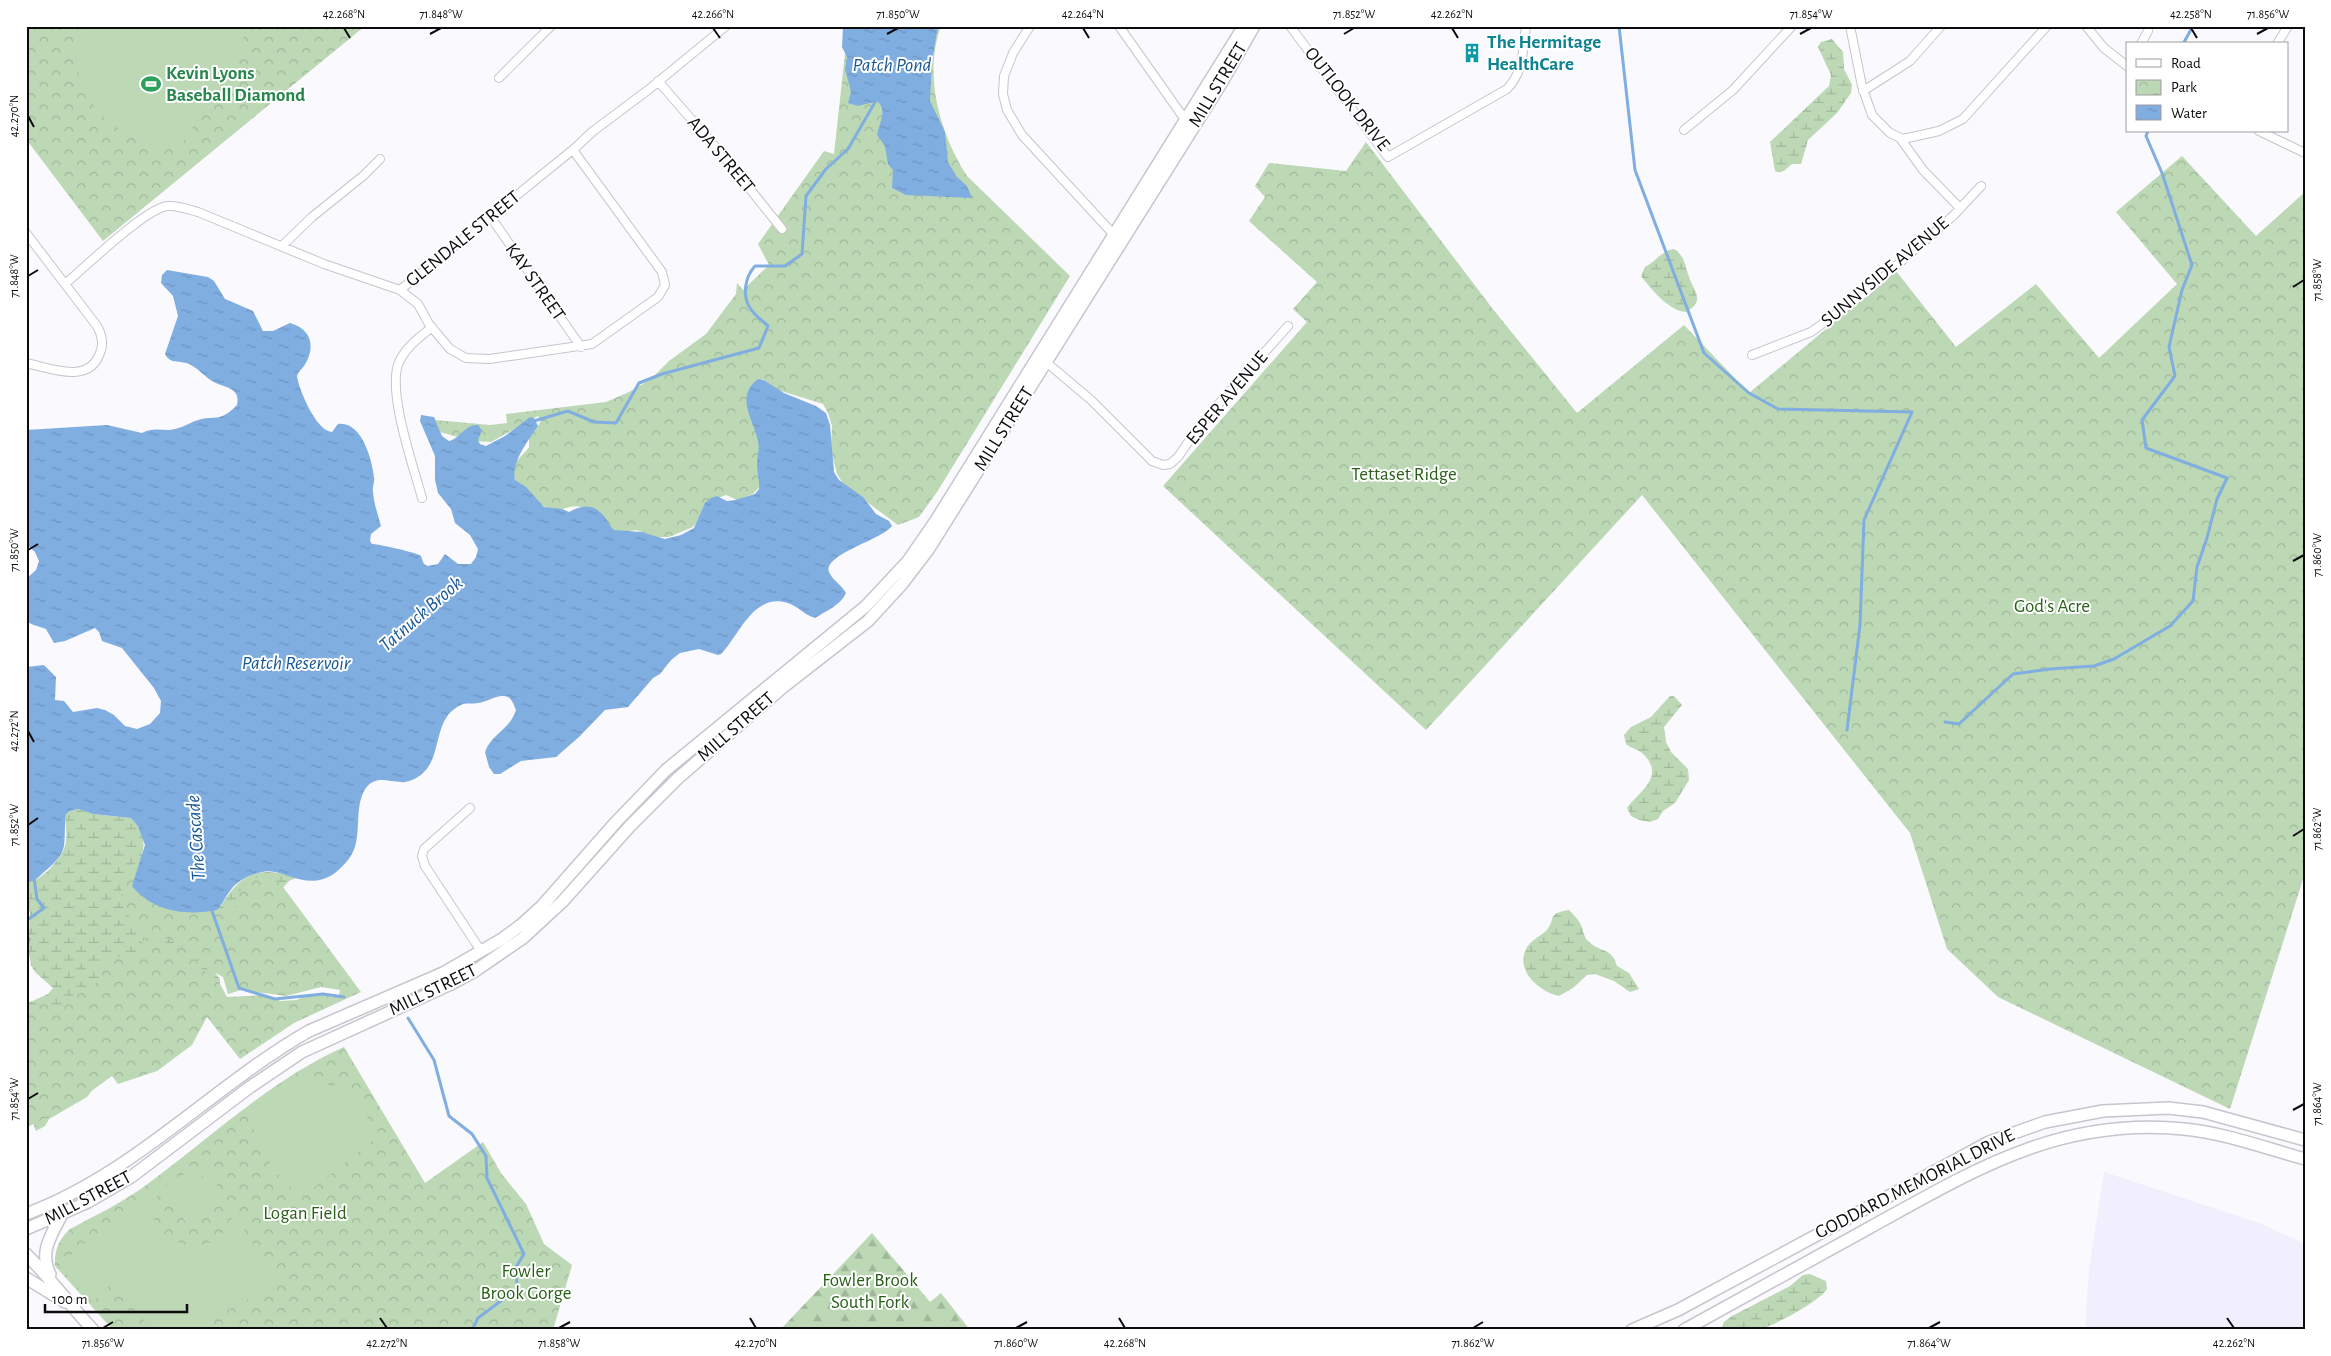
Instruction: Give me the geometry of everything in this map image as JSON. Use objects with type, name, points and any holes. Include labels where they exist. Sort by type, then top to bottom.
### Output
[{"type":"main road","name":"MILL STREET","points":[[26,1229],[61,1216],[131,1177],[250,1087],[302,1052],[475,971],[508,949],[539,925],[648,808],[683,774],[782,688],[828,645],[908,561],[935,522],[1115,236],[1244,26]]},
{"type":"main road","name":"MILL STREET","points":[[26,1214],[66,1198],[126,1162],[250,1069],[290,1042],[316,1028],[443,973],[510,934],[530,917],[666,770],[828,645],[868,621],[908,577],[928,550],[1222,82],[1254,26]]},
{"type":"main road","name":"GODDARD MEMORIAL DRIVE","points":[[1632,1330],[1678,1310],[1988,1142],[2045,1122],[2110,1110],[2168,1108],[2204,1112],[2305,1140]]},
{"type":"main road","name":"GODDARD MEMORIAL DRIVE","points":[[1684,1330],[1976,1169],[2042,1143],[2106,1130],[2143,1127],[2178,1128],[2225,1136],[2305,1159]]},
{"type":"main road","points":[[52,1280],[45,1266],[45,1255],[51,1235],[61,1216]]},
{"type":"main road","points":[[26,1254],[52,1280],[93,1330]]},
{"type":"main road","points":[[26,1278],[72,1306]]},
{"type":"street","points":[[499,78],[551,26]]},
{"type":"street","name":"GLENDALE STREET","points":[[65,284],[146,216],[166,206],[198,212],[324,264],[400,290],[573,150],[592,132],[658,82],[726,26]]},
{"type":"street","points":[[1030,26],[1013,53],[1005,73],[1002,88],[1007,110],[1022,135],[1115,236]]},
{"type":"street","points":[[1120,26],[1186,121]]},
{"type":"street","name":"OUTLOOK DRIVE","points":[[1290,26],[1388,157],[1507,88],[1517,77],[1520,68],[1526,26]]},
{"type":"street","points":[[1684,130],[1733,90],[1792,26]]},
{"type":"street","points":[[1850,26],[1863,92],[1876,121],[1900,138],[1923,170],[1960,208]]},
{"type":"street","points":[[1863,92],[1910,61],[1941,26]]},
{"type":"street","points":[[1900,138],[1908,139],[1939,131],[1963,119],[2047,26]]},
{"type":"street","points":[[2086,26],[2104,48],[2126,65]]},
{"type":"street","points":[[2278,42],[2288,26]]},
{"type":"street","points":[[2142,42],[2148,31]]},
{"type":"street","name":"ADA STREET","points":[[658,82],[726,158],[782,229]]},
{"type":"street","points":[[2261,132],[2305,153]]},
{"type":"street","points":[[400,290],[418,304],[432,327],[450,349],[466,358],[490,359],[592,344],[658,298],[663,292],[664,278],[653,258],[573,150]]},
{"type":"street","points":[[282,246],[312,217],[380,160]]},
{"type":"street","name":"SUNNYSIDE AVENUE","points":[[1752,355],[1812,332],[1865,293],[1960,208],[1981,186]]},
{"type":"street","name":"KAY STREET","points":[[490,216],[581,347]]},
{"type":"street","points":[[26,233],[99,330],[102,345],[100,355],[91,367],[78,372],[26,363]]},
{"type":"street","name":"ESPER AVENUE","points":[[1046,362],[1091,400],[1152,462],[1163,465],[1170,464],[1178,457],[1200,425],[1288,326]]},
{"type":"street","points":[[422,498],[399,410],[396,380],[399,362],[406,350],[432,327]]},
{"type":"street","points":[[470,808],[424,849],[422,856],[425,866],[481,951]]},
{"type":"shaded area","points":[[2104,1172],[2259,1223],[2305,1244],[2305,1330],[2085,1330],[2089,1269]]},
{"type":"green space","points":[[26,26],[365,26],[103,241],[26,139]]},
{"type":"green space","name":"Kevin Lyons Baseball Diamond","points":[[86,26],[249,26],[228,72],[179,149],[150,146],[126,134],[103,116],[87,97],[75,63],[78,43]]},
{"type":"green space","points":[[848,26],[941,26],[936,45],[934,84],[942,123],[957,160],[967,176],[1070,276],[937,492],[919,517],[898,525],[844,485],[837,474],[831,450],[832,426],[823,404],[778,390],[763,379],[755,385],[748,399],[748,406],[761,454],[762,484],[753,494],[737,500],[726,495],[716,499],[693,527],[669,537],[658,537],[636,530],[617,533],[582,507],[575,506],[558,510],[549,509],[527,495],[516,481],[513,468],[529,447],[529,437],[541,422],[538,416],[491,442],[472,441],[440,432],[435,420],[490,425],[507,423],[506,414],[606,402],[629,392],[651,379],[669,361],[706,334],[736,294],[737,283],[743,290],[769,265],[758,244],[824,151],[834,154]]},
{"type":"green space","points":[[1832,39],[1843,52],[1844,69],[1852,85],[1851,93],[1837,113],[1808,140],[1801,164],[1792,164],[1782,172],[1775,171],[1770,142],[1829,86],[1831,75],[1818,47],[1821,42]]},
{"type":"green space","name":"God's Acre","points":[[1366,142],[1492,308],[1577,413],[1684,325],[1749,393],[1896,271],[1956,347],[2036,284],[2099,358],[2177,284],[2116,212],[2182,156],[2256,236],[2305,192],[2305,873],[2230,1109],[1998,997],[1947,949],[1910,833],[1642,495],[1426,730],[1163,486],[1307,322],[1293,309],[1317,282],[1249,221],[1265,197],[1255,186],[1269,163],[1346,171]]},
{"type":"green space","points":[[1674,249],[1683,258],[1697,296],[1696,304],[1686,312],[1667,304],[1641,276],[1645,267],[1666,252]]},
{"type":"green space","points":[[1670,696],[1674,696],[1682,705],[1664,727],[1666,742],[1671,752],[1688,769],[1689,780],[1675,803],[1663,811],[1658,819],[1650,822],[1639,820],[1631,816],[1627,808],[1648,784],[1652,770],[1650,762],[1643,754],[1626,744],[1624,735],[1631,727],[1651,717]]},
{"type":"green space","points":[[78,809],[93,814],[131,818],[138,825],[142,834],[144,844],[142,854],[221,906],[236,886],[252,875],[261,872],[272,872],[296,878],[289,881],[212,969],[220,979],[220,993],[118,1057],[87,1097],[49,1119],[45,1126],[36,1131],[31,1116],[26,1085],[26,1004],[48,994],[53,988],[35,972],[31,965],[28,948],[30,913],[26,904],[26,883],[38,878],[50,869],[63,852],[66,842],[66,814]]},
{"type":"green space","points":[[139,862],[132,878],[131,887],[230,912],[234,909],[244,884],[248,881],[259,877],[263,880],[280,883],[361,992],[294,1023],[240,1059],[207,1017],[192,1045],[157,1071],[118,1084],[112,1076],[86,1095],[26,1128],[26,1016],[30,1010],[45,1002],[58,1007],[65,1006],[75,996],[91,988],[96,983],[99,975],[99,961],[134,954],[146,937],[189,949],[194,954],[200,968],[218,980],[227,997],[264,995],[281,1001],[297,1000],[305,995],[339,995],[340,990],[321,987],[286,996],[241,990],[228,994],[223,977],[202,966],[196,951],[177,941],[146,931],[130,919],[124,904],[122,886],[128,870]]},
{"type":"green space","points":[[1569,910],[1580,923],[1588,941],[1609,953],[1617,966],[1629,973],[1639,989],[1630,992],[1614,981],[1595,974],[1587,975],[1573,988],[1559,996],[1544,990],[1531,979],[1524,965],[1523,957],[1527,946],[1546,931],[1554,915]]},
{"type":"green space","name":"Logan Field","points":[[344,1047],[425,1183],[483,1142],[501,1173],[526,1204],[544,1244],[572,1265],[553,1330],[113,1330],[55,1266],[56,1250],[66,1233],[134,1194],[265,1093],[290,1076]]},
{"type":"green space","points":[[288,1079],[345,1087],[380,1135],[301,1198],[272,1168],[245,1110]]},
{"type":"green space","points":[[195,1167],[207,1169],[277,1284],[190,1330],[153,1330],[111,1284],[92,1302],[59,1266],[108,1225]],"holes":[[[199,1170],[216,1198],[223,1202],[232,1218],[221,1235],[213,1241],[204,1244],[194,1245],[175,1241],[160,1229],[153,1215],[152,1200],[169,1188],[175,1190]]]},
{"type":"green space","points":[[195,1180],[201,1182],[216,1203],[214,1208],[193,1223],[186,1223],[173,1202],[174,1195]]},
{"type":"green space","name":"Fowler Brook South Fork","points":[[872,1233],[930,1302],[941,1293],[970,1330],[780,1330]]},
{"type":"green space","points":[[1810,1274],[1826,1281],[1827,1289],[1805,1307],[1783,1319],[1756,1330],[1721,1330],[1724,1322],[1732,1316],[1790,1286],[1803,1275]]},
{"type":"water","name":"Patch Pond","points":[[843,26],[938,26],[932,61],[930,101],[945,132],[948,162],[957,177],[967,186],[972,198],[906,195],[892,188],[893,170],[888,164],[885,146],[877,135],[882,117],[882,108],[877,101],[858,106],[848,103],[851,92],[845,69],[847,57],[842,47]]},
{"type":"water","name":"Patch Reservoir","points":[[167,270],[208,277],[214,281],[225,299],[253,311],[263,331],[273,331],[290,323],[307,334],[311,346],[310,353],[297,376],[309,409],[314,418],[326,430],[332,432],[338,424],[346,425],[353,429],[364,443],[371,461],[374,477],[374,501],[381,526],[371,534],[370,541],[372,544],[421,556],[424,564],[428,566],[438,564],[445,554],[458,564],[471,564],[476,557],[478,549],[470,535],[455,523],[451,509],[438,493],[435,480],[435,456],[420,421],[421,415],[434,417],[442,436],[449,441],[466,429],[478,425],[482,430],[478,440],[480,444],[486,446],[505,436],[530,417],[534,418],[538,426],[525,445],[514,473],[515,480],[526,487],[544,507],[562,509],[569,512],[582,507],[594,508],[604,516],[614,530],[642,532],[665,539],[681,535],[694,528],[705,503],[711,498],[717,496],[727,501],[735,500],[755,494],[759,489],[757,465],[759,444],[746,401],[747,393],[758,379],[764,380],[784,393],[816,406],[826,413],[830,425],[834,472],[839,480],[863,497],[876,514],[889,521],[892,526],[877,536],[843,553],[829,566],[830,575],[846,593],[841,601],[833,607],[815,618],[788,603],[776,601],[765,604],[748,618],[721,654],[718,655],[699,649],[680,653],[671,660],[660,674],[653,678],[628,707],[605,710],[556,757],[521,761],[500,774],[494,774],[489,767],[485,752],[513,717],[516,710],[513,702],[508,697],[500,696],[457,707],[449,713],[444,722],[434,754],[422,774],[407,782],[381,780],[372,782],[364,791],[359,808],[356,844],[353,852],[335,873],[321,880],[298,879],[275,872],[262,872],[249,876],[236,884],[217,910],[182,912],[160,907],[140,895],[132,886],[145,845],[138,826],[131,818],[93,814],[78,809],[66,814],[64,846],[58,858],[37,878],[26,883],[26,667],[44,665],[56,677],[55,700],[64,701],[73,712],[97,708],[105,710],[114,715],[125,726],[137,729],[150,724],[160,713],[161,701],[154,688],[122,648],[102,641],[99,632],[95,628],[65,641],[54,643],[46,629],[31,624],[26,620],[26,579],[36,570],[39,561],[35,552],[26,544],[26,430],[107,425],[142,433],[152,430],[169,430],[202,419],[221,417],[237,405],[238,399],[236,394],[230,388],[212,381],[186,363],[170,360],[165,354],[178,316],[173,296],[161,283],[162,275]]},
{"type":"waterway","points":[[1619,26],[1635,170],[1704,353],[1749,393],[1778,409],[1912,412],[1864,520],[1860,625],[1847,730]]},
{"type":"waterway","points":[[2184,42],[2193,26]]},
{"type":"waterway","name":"Tatnuck Brook","points":[[534,421],[568,411],[594,422],[616,423],[639,383],[662,374],[759,348],[768,326],[754,313],[748,303],[745,292],[749,275],[755,266],[785,266],[802,254],[806,196],[826,169],[848,149],[878,97]]},
{"type":"waterway","points":[[1945,722],[1959,724],[2013,674],[2094,666],[2114,659],[2170,626],[2193,601],[2197,567],[2217,499],[2227,478],[2146,448],[2142,420],[2175,376],[2169,347],[2182,290],[2192,265],[2162,173],[2146,136],[2148,132]]},
{"type":"waterway","name":"Tatnuck Brook","points":[[26,921],[44,908],[37,899],[34,878]]},
{"type":"waterway","name":"The Cascade","points":[[211,908],[239,988],[275,999],[323,994],[344,997]]},
{"type":"waterway","name":"Tatnuck Brook","points":[[26,937],[29,939],[26,948]]},
{"type":"waterway","name":"The Cascade","points":[[408,1018],[434,1060],[449,1116],[472,1134],[486,1156],[487,1178],[524,1254],[516,1267],[517,1289],[478,1318],[472,1330]]},
{"type":"place","name":"The Hermitage HealthCare","points":[[1472,53]]},
{"type":"place","name":"Kevin Lyons Baseball Diamond","points":[[151,84]]},
{"type":"park label","name":"Tettaset Ridge","points":[[1404,474]]},
{"type":"park label","name":"Fowler Brook Gorge","points":[[526,1282]]}]
